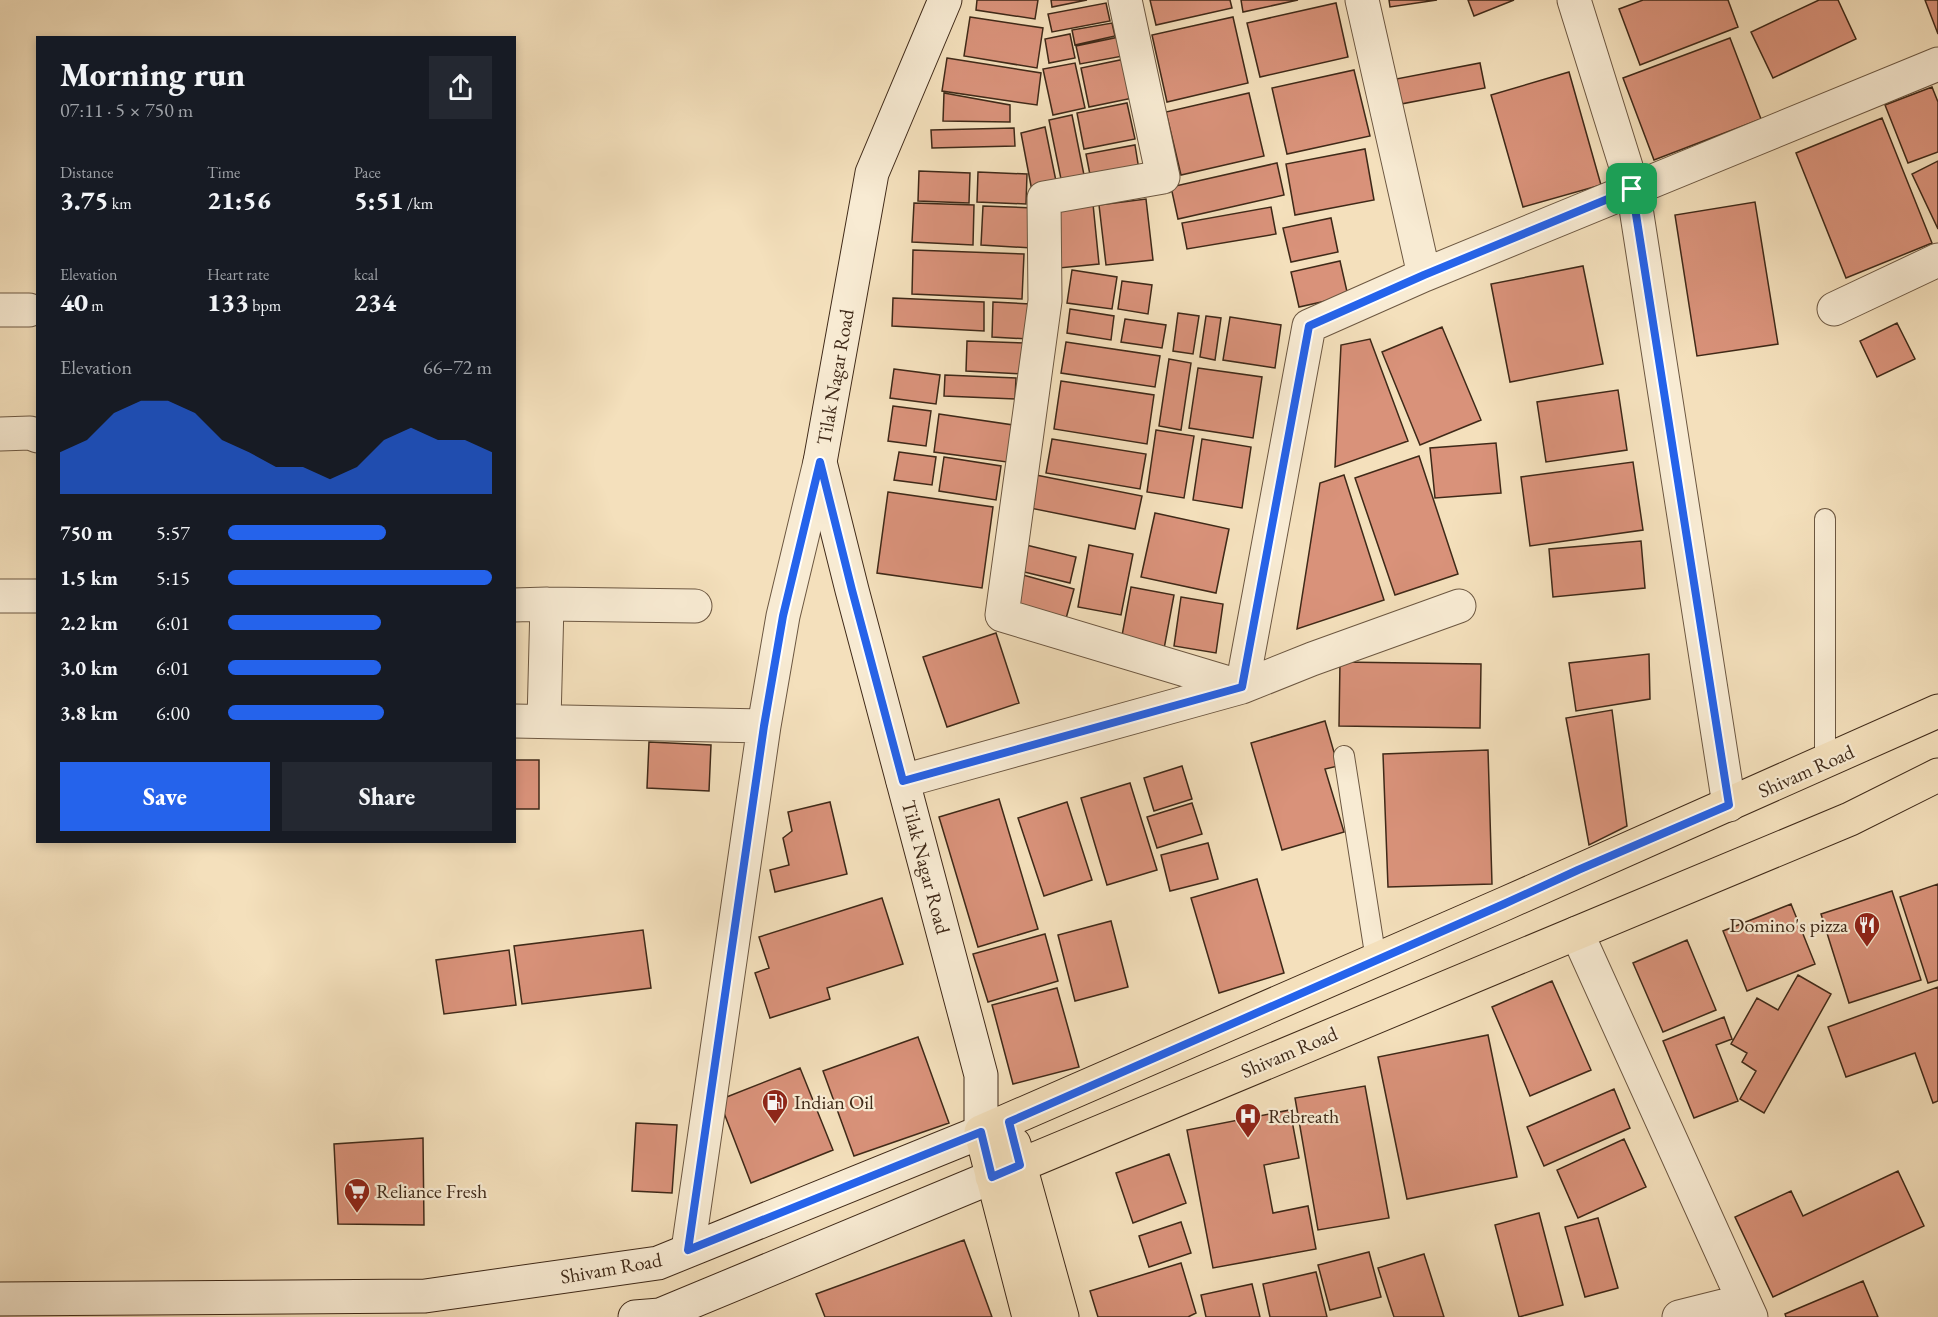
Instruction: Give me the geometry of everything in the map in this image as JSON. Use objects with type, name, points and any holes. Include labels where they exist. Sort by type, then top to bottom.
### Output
[{"type":"main road","name":"Shivam Road","points":[[995,1127],[1938,711]]},
{"type":"main road","name":"Shivam Road","points":[[1006,1171],[1851,819],[1938,775]]},
{"type":"main road","points":[[995,1127],[1006,1171],[1029,1317]]},
{"type":"main road","points":[[1006,1171],[1062,1317]]},
{"type":"street","name":"Tilak Nagar Road","points":[[945,0],[872,173],[820,462],[995,1127]]},
{"type":"street","points":[[1125,0],[1163,177],[1044,198],[1045,301],[1002,615],[1242,687]]},
{"type":"street","points":[[1362,0],[1424,275]]},
{"type":"street","points":[[1574,0],[1632,189],[1729,805]]},
{"type":"street","points":[[1242,687],[1309,326],[1424,275],[1938,64]]},
{"type":"street","points":[[1834,309],[1938,260]]},
{"type":"street","points":[[0,434],[36,434]]},
{"type":"street","points":[[688,1250],[764,726],[783,616],[820,462]]},
{"type":"street","points":[[0,596],[36,596]]},
{"type":"street","points":[[547,604],[529,721],[764,726]]},
{"type":"street","points":[[516,605],[695,606]]},
{"type":"street","points":[[903,781],[1242,687],[1459,606]]},
{"type":"street","points":[[1577,933],[1747,1309],[1679,1317]]},
{"type":"street","name":"Shivam Road","points":[[0,1299],[298,1307],[416,1307],[658,1263],[995,1127]]},
{"type":"street","name":"Shivam Road","points":[[636,1317],[660,1315],[1006,1171]]},
{"type":"lane","points":[[1825,519],[1825,762]]},
{"type":"lane","points":[[1344,756],[1376,960]]},
{"type":"building","points":[[977,0],[1038,0],[1035,19],[976,10]]},
{"type":"building","points":[[1051,0],[1087,0],[1052,7]]},
{"type":"building","points":[[1150,0],[1230,0],[1232,8],[1156,25]]},
{"type":"building","points":[[1241,0],[1298,0],[1243,12]]},
{"type":"building","points":[[1389,0],[1437,0],[1390,7]]},
{"type":"building","points":[[1468,0],[1514,0],[1474,16]]},
{"type":"building","points":[[1643,0],[1728,0],[1738,27],[1640,65],[1619,9]]},
{"type":"building","points":[[1819,0],[1838,0],[1856,39],[1773,78],[1751,32]]},
{"type":"building","points":[[1925,0],[1938,0],[1938,34]]},
{"type":"building","points":[[1106,3],[1110,21],[1052,32],[1048,14]]},
{"type":"building","points":[[1336,3],[1348,57],[1260,77],[1247,23]]},
{"type":"building","points":[[970,17],[1043,28],[1037,68],[964,56]]},
{"type":"building","points":[[1233,17],[1248,83],[1167,102],[1152,35]]},
{"type":"building","points":[[1112,23],[1115,36],[1075,45],[1072,30]]},
{"type":"building","points":[[1070,34],[1075,58],[1049,63],[1045,39]]},
{"type":"building","points":[[1119,37],[1123,56],[1080,64],[1076,46]]},
{"type":"building","points":[[1730,38],[1761,119],[1654,160],[1623,78]]},
{"type":"building","points":[[947,58],[1041,73],[1037,105],[942,91]]},
{"type":"building","points":[[1125,59],[1133,98],[1089,107],[1081,68]]},
{"type":"building","points":[[1075,63],[1085,108],[1053,115],[1043,69]]},
{"type":"building","points":[[1480,63],[1485,88],[1401,104],[1396,79]]},
{"type":"building","points":[[1354,70],[1370,136],[1287,154],[1272,88]]},
{"type":"building","points":[[1569,72],[1601,185],[1523,207],[1491,95]]},
{"type":"building","points":[[1932,87],[1938,102],[1938,152],[1908,163],[1885,105]]},
{"type":"building","points":[[944,93],[1010,105],[1010,122],[943,121]]},
{"type":"building","points":[[1249,93],[1264,156],[1181,175],[1166,112]]},
{"type":"building","points":[[1127,103],[1135,139],[1084,149],[1077,113]]},
{"type":"building","points":[[1072,115],[1085,180],[1062,184],[1049,120]]},
{"type":"building","points":[[1882,118],[1932,243],[1846,278],[1796,153]]},
{"type":"building","points":[[1045,127],[1057,186],[1032,191],[1021,133]]},
{"type":"building","points":[[1014,128],[1015,146],[932,148],[931,130]]},
{"type":"building","points":[[1135,145],[1139,170],[1091,180],[1086,154]]},
{"type":"building","points":[[1365,149],[1374,200],[1295,215],[1286,164]]},
{"type":"building","points":[[1938,161],[1938,229],[1912,174]]},
{"type":"building","points":[[1277,163],[1284,195],[1178,219],[1171,187]]},
{"type":"building","points":[[919,171],[970,173],[969,203],[918,201]]},
{"type":"building","points":[[978,172],[1027,174],[1026,204],[977,202]]},
{"type":"building","points":[[1146,199],[1153,260],[1106,265],[1099,205]]},
{"type":"building","points":[[1755,202],[1778,344],[1697,356],[1675,215]]},
{"type":"building","points":[[914,203],[974,205],[973,245],[912,242]]},
{"type":"building","points":[[1093,204],[1099,264],[1059,268],[1054,208]]},
{"type":"building","points":[[983,206],[1034,208],[1032,248],[981,245]]},
{"type":"building","points":[[1271,207],[1276,234],[1187,249],[1182,223]]},
{"type":"building","points":[[1331,218],[1338,252],[1291,262],[1283,228]]},
{"type":"building","points":[[913,250],[1024,254],[1022,299],[912,294]]},
{"type":"building","points":[[1340,261],[1348,296],[1299,307],[1291,272]]},
{"type":"building","points":[[1583,266],[1603,364],[1510,382],[1491,284]]},
{"type":"building","points":[[1072,270],[1117,277],[1112,309],[1067,303]]},
{"type":"building","points":[[1122,281],[1152,285],[1148,314],[1118,309]]},
{"type":"building","points":[[893,298],[984,302],[984,331],[892,326]]},
{"type":"building","points":[[993,302],[1030,304],[1028,339],[992,337]]},
{"type":"building","points":[[1070,309],[1114,316],[1111,340],[1067,333]]},
{"type":"building","points":[[1178,313],[1199,316],[1193,354],[1173,351]]},
{"type":"building","points":[[1206,316],[1221,318],[1215,360],[1200,357]]},
{"type":"building","points":[[1230,317],[1281,325],[1275,368],[1223,360]]},
{"type":"building","points":[[1125,319],[1166,325],[1162,348],[1121,342]]},
{"type":"building","points":[[1897,323],[1915,359],[1877,377],[1860,341]]},
{"type":"building","points":[[1442,327],[1481,420],[1420,445],[1382,352]]},
{"type":"building","points":[[1370,339],[1408,441],[1335,467],[1341,345]]},
{"type":"building","points":[[967,341],[1026,343],[1024,374],[966,371]]},
{"type":"building","points":[[1066,342],[1160,356],[1155,387],[1061,373]]},
{"type":"building","points":[[1169,359],[1191,363],[1181,430],[1159,426]]},
{"type":"building","points":[[1198,368],[1262,377],[1253,438],[1189,428]]},
{"type":"building","points":[[894,369],[940,375],[936,404],[890,398]]},
{"type":"building","points":[[945,375],[1016,378],[1015,399],[944,396]]},
{"type":"building","points":[[1061,381],[1154,395],[1147,444],[1054,429]]},
{"type":"building","points":[[1618,390],[1627,450],[1546,462],[1537,402]]},
{"type":"building","points":[[893,406],[931,411],[926,446],[888,441]]},
{"type":"building","points":[[939,414],[1013,425],[1007,462],[934,452]]},
{"type":"building","points":[[1156,430],[1194,436],[1184,498],[1147,492]]},
{"type":"building","points":[[1052,439],[1146,454],[1140,489],[1046,473]]},
{"type":"building","points":[[1202,439],[1251,447],[1242,508],[1193,500]]},
{"type":"building","points":[[1496,443],[1501,493],[1435,498],[1430,448]]},
{"type":"building","points":[[899,452],[936,457],[932,485],[894,480]]},
{"type":"building","points":[[1419,456],[1458,574],[1395,595],[1355,478]]},
{"type":"building","points":[[944,457],[1001,466],[996,500],[939,491]]},
{"type":"building","points":[[1633,462],[1643,530],[1530,546],[1521,477]]},
{"type":"building","points":[[1036,475],[1142,496],[1135,529],[1030,508]]},
{"type":"building","points":[[1344,475],[1384,600],[1297,629],[1320,483]]},
{"type":"building","points":[[888,492],[993,507],[982,588],[877,573]]},
{"type":"building","points":[[1155,513],[1229,529],[1216,593],[1141,577]]},
{"type":"building","points":[[1641,541],[1645,588],[1553,597],[1549,549]]},
{"type":"building","points":[[1022,544],[1076,557],[1070,583],[1016,570]]},
{"type":"building","points":[[1089,545],[1133,554],[1121,615],[1078,607]]},
{"type":"building","points":[[1023,575],[1074,589],[1064,626],[1013,611]]},
{"type":"building","points":[[1131,587],[1174,595],[1164,649],[1121,641]]},
{"type":"building","points":[[1181,597],[1223,604],[1216,653],[1174,646]]},
{"type":"building","points":[[996,633],[1019,703],[947,727],[923,657]]},
{"type":"building","points":[[1649,654],[1650,699],[1576,711],[1569,663]]},
{"type":"building","points":[[1340,662],[1481,664],[1480,728],[1339,726]]},
{"type":"building","points":[[1612,710],[1627,826],[1589,845],[1566,718]]},
{"type":"building","points":[[1325,721],[1338,766],[1325,769],[1344,832],[1282,850],[1251,743]]},
{"type":"building","points":[[649,742],[711,745],[709,791],[647,788]]},
{"type":"building","points":[[1488,750],[1492,884],[1388,887],[1383,754]]},
{"type":"building","points":[[516,760],[539,760],[539,809],[516,809]]},
{"type":"building","points":[[1182,766],[1192,799],[1154,811],[1144,778]]},
{"type":"building","points":[[1130,783],[1157,870],[1107,885],[1081,798]]},
{"type":"building","points":[[999,799],[1038,929],[978,947],[939,817]]},
{"type":"building","points":[[830,802],[847,874],[775,892],[770,870],[789,865],[783,838],[792,831],[788,812]]},
{"type":"building","points":[[1067,802],[1092,880],[1044,896],[1018,818]]},
{"type":"building","points":[[1192,803],[1202,834],[1157,848],[1147,817]]},
{"type":"building","points":[[1208,843],[1218,879],[1170,891],[1161,855]]},
{"type":"building","points":[[1257,879],[1284,973],[1219,993],[1191,898]]},
{"type":"building","points":[[1938,884],[1938,980],[1928,983],[1900,897]]},
{"type":"building","points":[[1892,891],[1921,980],[1849,1003],[1821,914]]},
{"type":"building","points":[[882,898],[903,964],[827,988],[830,999],[770,1018],[755,973],[769,968],[759,937]]},
{"type":"building","points":[[1791,904],[1815,964],[1747,991],[1723,931]]},
{"type":"building","points":[[1111,921],[1128,987],[1075,1001],[1058,935]]},
{"type":"building","points":[[643,930],[651,988],[522,1004],[514,946]]},
{"type":"building","points":[[1045,934],[1058,981],[988,1002],[973,954]]},
{"type":"building","points":[[1687,940],[1716,1010],[1663,1032],[1633,963]]},
{"type":"building","points":[[509,950],[516,1005],[444,1014],[436,960]]},
{"type":"building","points":[[1798,975],[1831,994],[1764,1113],[1740,1099],[1756,1071],[1742,1062],[1747,1053],[1731,1044],[1757,998],[1778,1010]]},
{"type":"building","points":[[1552,981],[1591,1070],[1530,1096],[1492,1007]]},
{"type":"building","points":[[1938,987],[1938,1101],[1933,1103],[1915,1053],[1846,1077],[1828,1027]]},
{"type":"building","points":[[1057,988],[1079,1067],[1013,1084],[992,1005]]},
{"type":"building","points":[[1724,1017],[1732,1039],[1716,1045],[1738,1101],[1694,1118],[1663,1041]]},
{"type":"building","points":[[1488,1035],[1517,1177],[1407,1199],[1378,1057]]},
{"type":"building","points":[[918,1037],[949,1123],[854,1156],[823,1071]]},
{"type":"building","name":"Indian Oil","points":[[800,1068],[833,1150],[751,1183],[719,1100]]},
{"type":"building","points":[[1365,1086],[1389,1218],[1318,1230],[1295,1098]]},
{"type":"building","points":[[1614,1089],[1630,1128],[1544,1166],[1527,1127]]},
{"type":"building","points":[[1290,1110],[1299,1158],[1264,1165],[1273,1213],[1308,1206],[1316,1249],[1213,1268],[1187,1130]]},
{"type":"building","points":[[636,1123],[677,1125],[672,1193],[632,1191]]},
{"type":"building","points":[[423,1138],[424,1225],[338,1224],[334,1144]]},
{"type":"building","points":[[1624,1139],[1646,1187],[1578,1218],[1557,1170]]},
{"type":"building","points":[[1169,1154],[1186,1203],[1133,1223],[1116,1173]]},
{"type":"building","points":[[1898,1171],[1924,1226],[1773,1297],[1735,1217],[1791,1191],[1803,1216]]},
{"type":"building","points":[[1539,1213],[1563,1305],[1519,1317],[1495,1225]]},
{"type":"building","points":[[1598,1218],[1618,1288],[1585,1297],[1565,1227]]},
{"type":"building","points":[[1181,1222],[1191,1253],[1149,1267],[1139,1236]]},
{"type":"building","points":[[964,1240],[992,1317],[825,1317],[816,1294]]},
{"type":"building","points":[[1369,1252],[1381,1297],[1330,1310],[1318,1265]]},
{"type":"building","points":[[1424,1254],[1444,1317],[1394,1317],[1378,1268]]},
{"type":"building","points":[[1181,1263],[1196,1313],[1188,1317],[1098,1317],[1090,1291]]},
{"type":"building","points":[[1316,1272],[1327,1317],[1270,1317],[1263,1284]]},
{"type":"building","points":[[1863,1281],[1878,1317],[1786,1317],[1785,1314]]},
{"type":"building","points":[[1252,1284],[1260,1317],[1206,1317],[1201,1295]]},
{"type":"place","name":"Domino's pizza","points":[[1867,948]]},
{"type":"place","name":"Indian Oil","points":[[775,1125]]},
{"type":"place","name":"Rebreath","points":[[1248,1139]]},
{"type":"place","name":"Reliance Fresh","points":[[357,1214]]},
{"type":"route","points":[[1632,189],[1729,805],[1009,1122],[1020,1165],[992,1177],[981,1132],[688,1250],[764,726],[783,616],[820,462],[903,781],[1242,687],[1309,326],[1424,275],[1632,189]]}]
